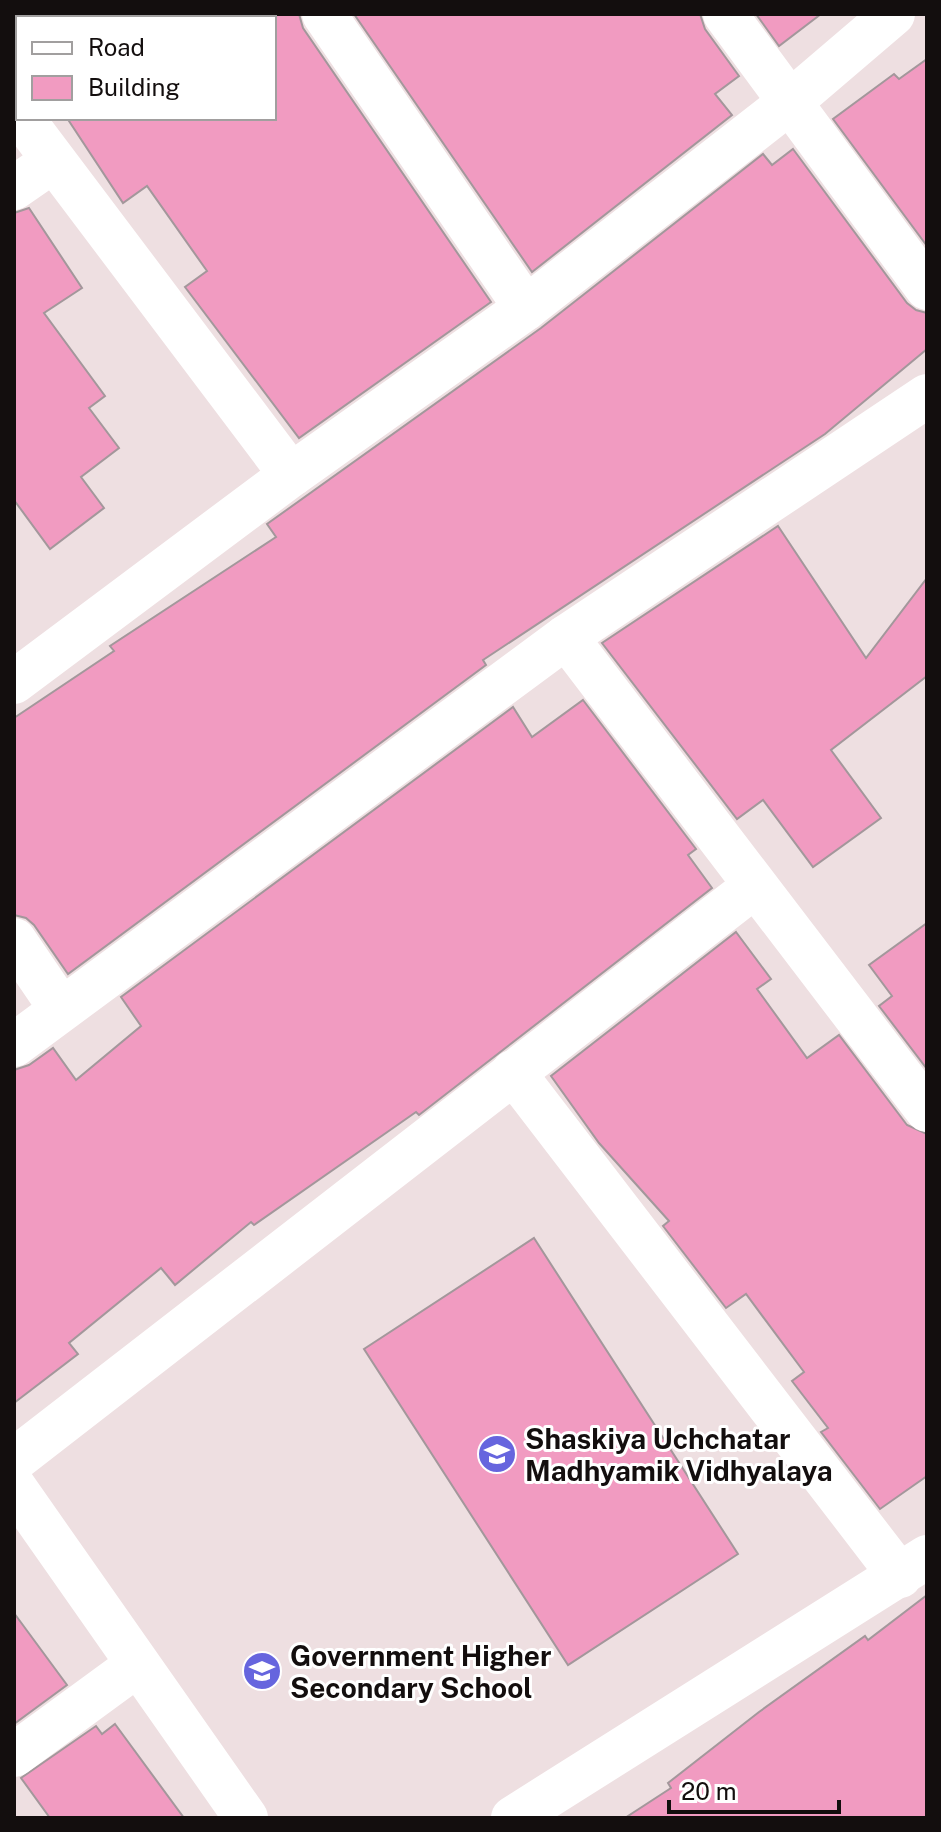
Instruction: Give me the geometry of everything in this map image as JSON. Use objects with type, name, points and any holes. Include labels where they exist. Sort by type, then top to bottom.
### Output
[{"type":"street","points":[[324,14],[526,308]]},
{"type":"street","points":[[725,14],[927,288]]},
{"type":"street","points":[[14,682],[291,475],[526,308],[790,102],[893,14]]},
{"type":"street","points":[[23,120],[291,475]]},
{"type":"street","points":[[14,188],[53,161]]},
{"type":"street","points":[[14,1045],[566,637],[927,396]]},
{"type":"street","points":[[566,637],[927,1110]]},
{"type":"street","points":[[14,1460],[755,886]]},
{"type":"street","points":[[14,940],[61,1009]]},
{"type":"street","points":[[513,1072],[913,1566],[513,1818]]},
{"type":"street","points":[[14,1487],[246,1818]]},
{"type":"street","points":[[14,1755],[137,1665]]},
{"type":"building","points":[[299,14],[303,28],[491,302],[299,438],[185,287],[207,271],[147,186],[123,203],[68,120],[276,120],[274,16]]},
{"type":"building","points":[[354,14],[700,14],[705,29],[739,76],[715,94],[732,115],[532,272]]},
{"type":"building","points":[[756,14],[821,14],[779,46]]},
{"type":"building","points":[[927,59],[927,246],[833,119],[894,74],[899,79]]},
{"type":"building","points":[[793,149],[907,303],[927,313],[927,349],[825,434],[483,660],[486,665],[68,974],[34,925],[26,918],[14,915],[14,718],[114,651],[110,646],[276,537],[267,524],[541,328],[763,154],[772,165]]},
{"type":"building","points":[[29,208],[82,288],[44,313],[105,396],[89,408],[119,448],[81,477],[104,508],[50,549],[14,500],[14,213]]},
{"type":"building","points":[[778,526],[866,658],[927,578],[927,676],[831,750],[881,818],[813,867],[763,800],[737,819],[602,643]]},
{"type":"building","points":[[583,700],[696,849],[688,855],[712,888],[419,1115],[416,1112],[254,1225],[251,1222],[175,1285],[161,1268],[69,1343],[78,1354],[14,1403],[14,1070],[29,1065],[53,1048],[76,1080],[141,1026],[121,997],[513,707],[532,737]]},
{"type":"building","points":[[927,923],[927,1069],[879,1006],[892,996],[869,965]]},
{"type":"building","points":[[736,932],[771,979],[757,989],[807,1058],[839,1035],[907,1125],[927,1134],[927,1476],[880,1509],[821,1432],[828,1428],[792,1381],[804,1372],[746,1294],[726,1308],[663,1226],[669,1221],[599,1143],[551,1076]]},
{"type":"building","points":[[534,1238],[738,1554],[568,1665],[364,1349]]},
{"type":"building","points":[[927,1595],[927,1818],[625,1818],[671,1788],[668,1783],[759,1712],[865,1636],[868,1640]]},
{"type":"building","points":[[14,1613],[67,1685],[14,1724]]},
{"type":"building","points":[[115,1724],[184,1818],[50,1818],[21,1778],[96,1726],[102,1734]]},
{"type":"place","name":"Shaskiya Uchchatar Madhyamik Vidhyalaya","points":[[497,1454]]},
{"type":"place","name":"Government Higher Secondary School","points":[[262,1671]]}]
